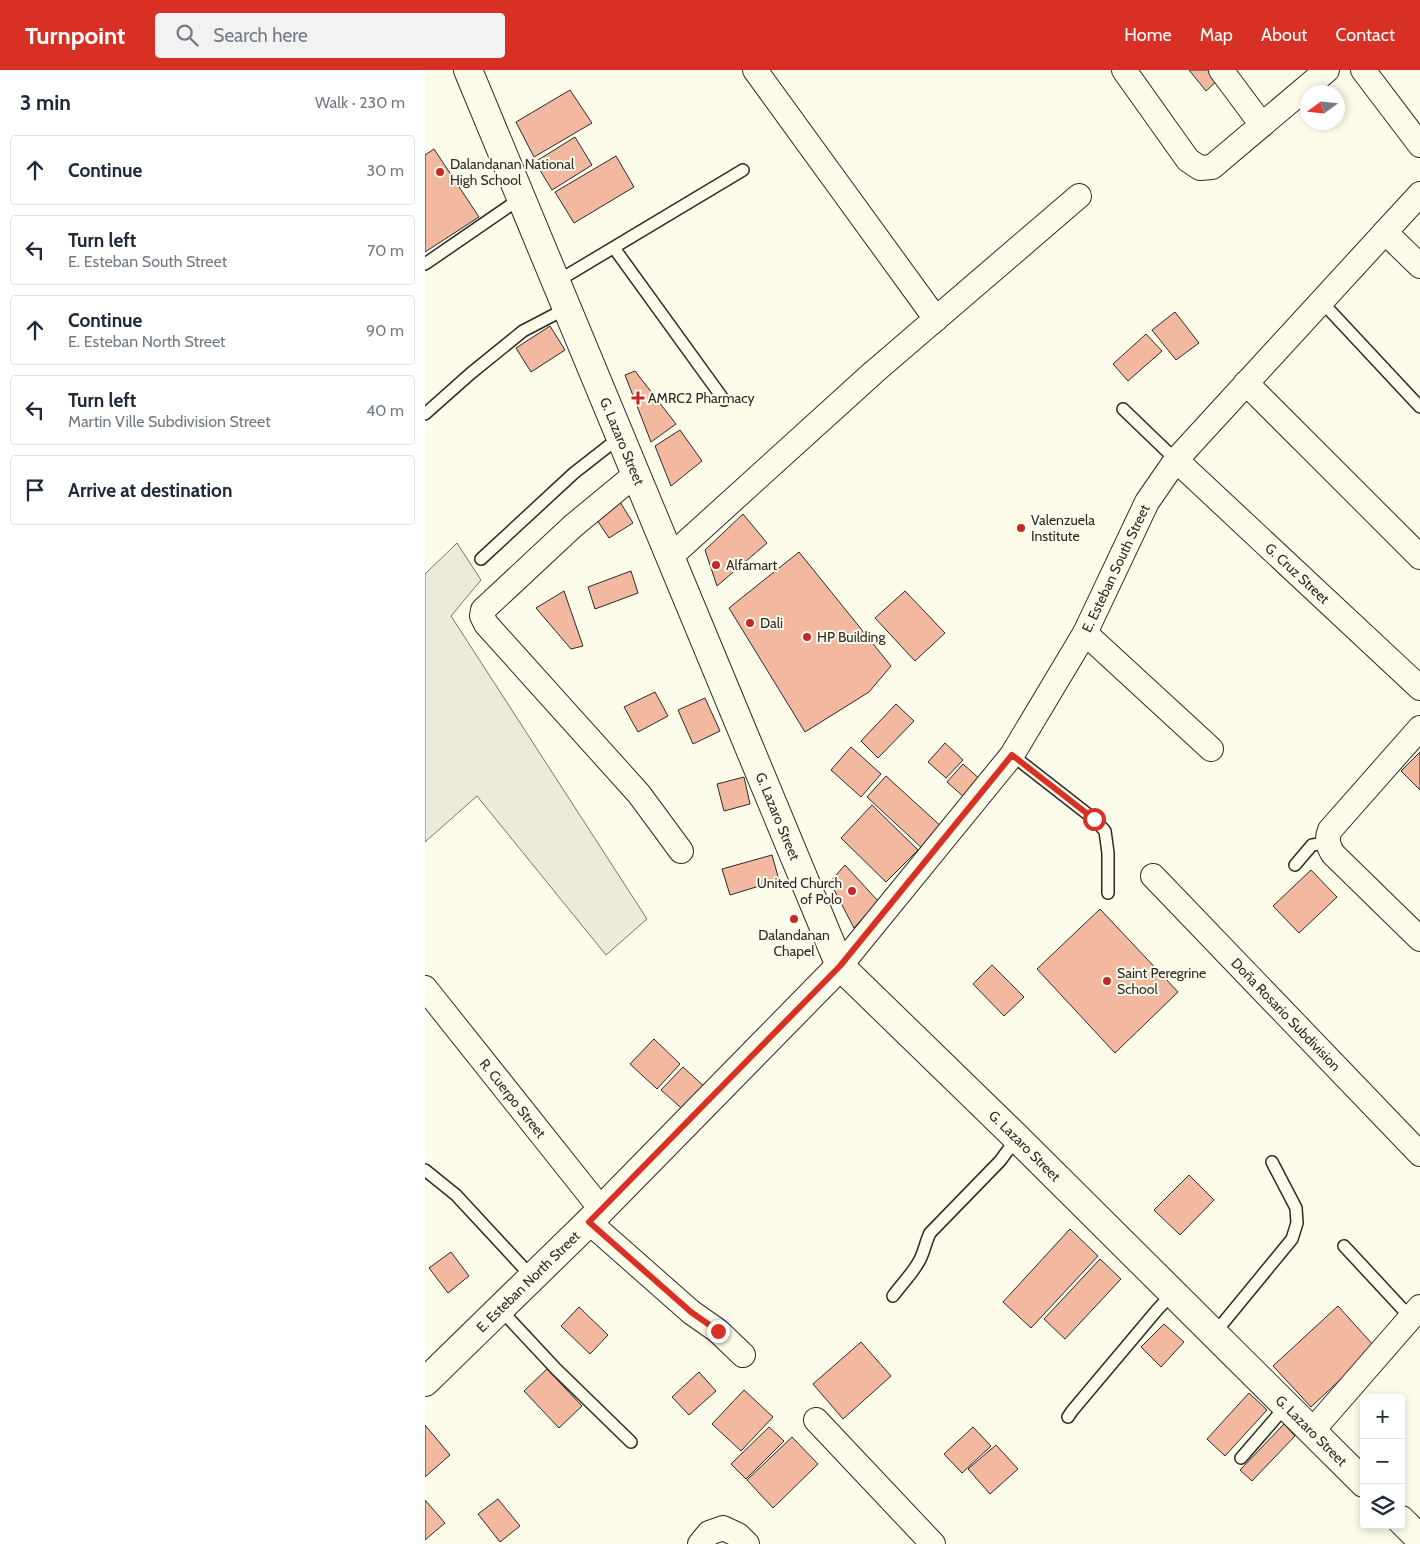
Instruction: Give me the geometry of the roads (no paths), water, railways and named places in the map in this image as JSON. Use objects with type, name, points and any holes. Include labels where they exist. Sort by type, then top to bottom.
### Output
[{"type":"street","name":"G. Lazaro Street","points":[[468,70],[840,966],[1017,1138],[1360,1479]]},
{"type":"street","points":[[755,70],[936,319]]},
{"type":"street","points":[[1125,70],[1188,160],[1200,168],[1212,167],[1327,70]]},
{"type":"street","points":[[1221,70],[1262,125]]},
{"type":"street","points":[[1363,70],[1420,145]]},
{"type":"street","name":"E. Esteban South Street","points":[[840,966],[1012,755],[1085,633],[1147,502],[1176,460],[1420,194]]},
{"type":"street","points":[[670,558],[874,372],[1079,196]]},
{"type":"street","points":[[1385,232],[1420,266]]},
{"type":"street","points":[[1246,382],[1420,557]]},
{"type":"street","name":"G. Cruz Street","points":[[1176,460],[1420,688]]},
{"type":"street","points":[[636,474],[573,526],[483,610],[482,616],[486,624],[639,794],[681,851]]},
{"type":"street","points":[[1085,633],[1211,749]]},
{"type":"street","points":[[1420,728],[1330,830],[1327,843],[1333,854],[1420,939]]},
{"type":"street","name":"Doña Rosario Subdivision","points":[[1153,876],[1420,1154]]},
{"type":"street","name":"E. Esteban North Street","points":[[425,1382],[595,1216],[840,966]]},
{"type":"street","name":"R. Cuerpo Street","points":[[425,988],[595,1216],[691,1312],[718,1331],[743,1355]]},
{"type":"street","points":[[1311,1430],[1415,1312]]},
{"type":"street","points":[[816,1420],[933,1544]]},
{"type":"street","points":[[1405,1524],[1420,1539]]},
{"type":"street","points":[[704,1538],[723,1528],[738,1535],[747,1544]]},
{"type":"lane","points":[[556,282],[743,170]]},
{"type":"lane","points":[[425,264],[521,198]]},
{"type":"lane","points":[[614,248],[724,400]]},
{"type":"lane","points":[[1321,301],[1420,407]]},
{"type":"lane","points":[[425,414],[470,374],[523,332],[567,308]]},
{"type":"lane","points":[[1123,409],[1176,460]]},
{"type":"lane","points":[[481,559],[574,473],[620,437]]},
{"type":"lane","points":[[1012,755],[1094,819],[1105,831],[1108,853],[1109,893]]},
{"type":"lane","points":[[1295,864],[1312,845],[1327,843]]},
{"type":"lane","points":[[893,1296],[918,1263],[922,1256],[925,1241],[930,1233],[1000,1161],[1017,1138]]},
{"type":"lane","points":[[1214,1334],[1292,1239],[1297,1223],[1296,1208],[1272,1162]]},
{"type":"lane","points":[[425,1170],[456,1195],[533,1277]]},
{"type":"lane","points":[[1344,1246],[1415,1312]]},
{"type":"lane","points":[[1069,1417],[1084,1396],[1173,1293]]},
{"type":"lane","points":[[499,1309],[556,1370],[631,1442]]},
{"type":"lane","points":[[1241,1458],[1286,1406]]},
{"type":"place","name":"Dalandanan National High School","points":[[440,172]]},
{"type":"place","name":"AMRC2 Pharmacy","points":[[638,398]]},
{"type":"place","name":"Valenzuela Institute","points":[[1021,528]]},
{"type":"place","name":"Alfamart","points":[[716,565]]},
{"type":"place","name":"Dali","points":[[750,623]]},
{"type":"place","name":"HP Building","points":[[807,637]]},
{"type":"place","name":"United Church of Polo","points":[[852,891]]},
{"type":"place","name":"Dalandanan Chapel","points":[[794,919]]},
{"type":"place","name":"Saint Peregrine School","points":[[1107,981]]}]
